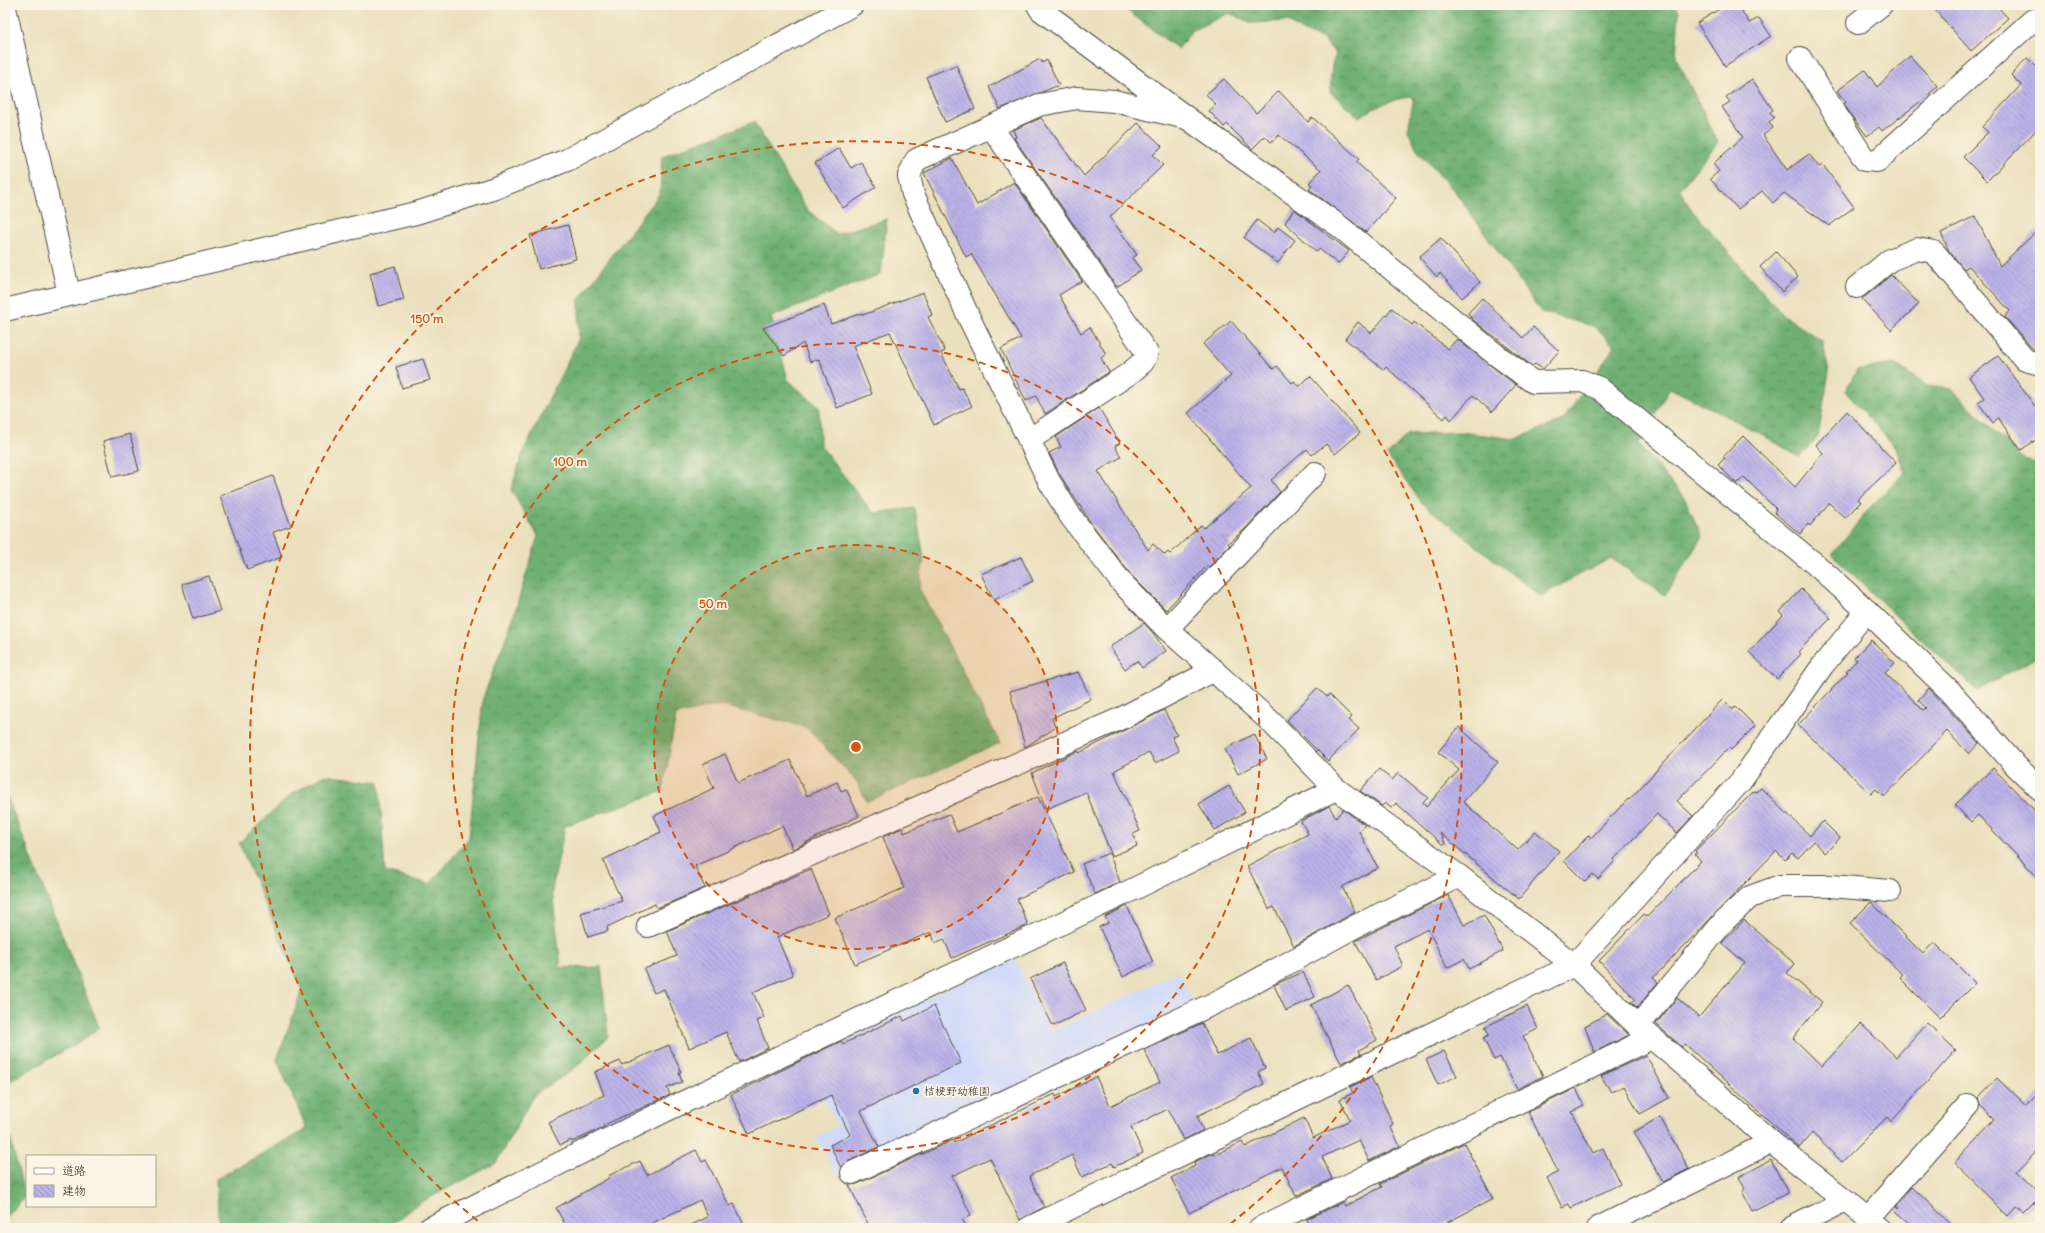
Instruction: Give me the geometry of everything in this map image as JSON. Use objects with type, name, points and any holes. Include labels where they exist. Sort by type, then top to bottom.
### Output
[{"type":"street","points":[[5,310],[416,213],[492,189],[567,160],[852,5]]},
{"type":"street","points":[[1038,5],[1041,10],[1187,118],[1339,226],[1495,354],[1533,382],[1582,381],[1599,388],[1815,564],[1867,611],[1950,691],[2016,766],[2040,789]]},
{"type":"street","points":[[1858,23],[1881,5]]},
{"type":"street","points":[[5,8],[69,294]]},
{"type":"street","points":[[1800,58],[1865,160],[1877,161],[2032,17]]},
{"type":"street","points":[[1187,118],[1114,102],[1077,98],[1039,105],[992,128],[916,160],[909,176],[913,194],[970,320],[1049,481],[1071,517],[1122,583],[1167,629],[1270,721],[1336,789],[1459,876],[1574,966],[1644,1032],[1710,1087],[1772,1142],[1874,1223],[1968,1105]]},
{"type":"street","points":[[992,128],[1146,353],[1143,362],[1130,373],[1029,440]]},
{"type":"street","points":[[1857,287],[1890,260],[1917,250],[1934,252],[2025,360],[2036,363],[2040,361]]},
{"type":"street","points":[[1167,629],[1315,473]]},
{"type":"street","points":[[1029,1228],[1574,966],[1741,781],[1823,665],[1867,611]]},
{"type":"street","points":[[648,926],[1124,717],[1214,670]]},
{"type":"street","points":[[430,1228],[667,1110],[1134,889],[1336,789]]},
{"type":"street","points":[[852,1173],[1221,1000],[1356,926],[1459,876]]},
{"type":"street","points":[[1260,1228],[1644,1032],[1724,921],[1750,897],[1780,886],[1831,886],[1890,891]]},
{"type":"street","points":[[1598,1228],[1772,1142]]},
{"type":"street","points":[[1791,1228],[1846,1201]]},
{"type":"shaded area","name":"桔梗野幼稚園","points":[[1014,957],[1051,1032],[1178,972],[1195,1004],[836,1174],[816,1137],[838,1126],[802,1057]]},
{"type":"green space","points":[[1120,5],[1675,5],[1679,11],[1676,58],[1718,142],[1680,189],[1690,208],[1783,315],[1822,341],[1829,372],[1818,437],[1799,457],[1756,431],[1670,388],[1639,445],[1685,499],[1702,537],[1665,595],[1611,558],[1540,596],[1422,503],[1387,455],[1408,434],[1459,432],[1516,439],[1563,420],[1615,346],[1593,326],[1541,312],[1457,194],[1418,151],[1408,130],[1414,97],[1392,101],[1359,117],[1330,92],[1332,65],[1336,54],[1322,38],[1304,32],[1287,21],[1252,23],[1229,13],[1193,30],[1178,49]]},
{"type":"green space","points":[[754,122],[806,209],[837,234],[887,219],[881,274],[771,317],[788,380],[819,407],[820,445],[873,513],[915,508],[924,558],[919,588],[1000,743],[867,802],[857,782],[806,727],[719,705],[676,715],[663,791],[565,826],[552,890],[561,968],[601,967],[608,1037],[574,1069],[534,1095],[496,1163],[416,1205],[387,1228],[219,1228],[216,1179],[307,1129],[277,1060],[302,990],[239,843],[291,795],[324,775],[379,782],[385,872],[430,884],[469,838],[483,698],[512,621],[538,536],[511,490],[523,452],[579,338],[579,299],[660,193],[662,156]]},
{"type":"green space","points":[[1895,364],[1927,386],[1952,389],[2022,458],[2040,465],[2040,655],[1977,691],[1899,619],[1832,554],[1873,504],[1905,472],[1895,447],[1845,391],[1857,370]]},
{"type":"green space","points":[[5,792],[99,1027],[83,1040],[5,1084]]},
{"type":"green space","points":[[5,1117],[25,1197],[5,1219]]},
{"type":"building","points":[[1726,5],[1738,5],[1749,23],[1759,18],[1771,36],[1725,66],[1697,23]]},
{"type":"building","points":[[1931,5],[1996,5],[2008,18],[1971,51]]},
{"type":"building","points":[[1910,56],[1938,86],[1882,131],[1879,127],[1867,136],[1851,115],[1844,104],[1846,102],[1837,91],[1865,70],[1877,87]]},
{"type":"building","points":[[2027,58],[2037,68],[2040,65],[2040,126],[1987,181],[1963,157],[1988,132],[1982,127],[2021,85],[2011,75]]},
{"type":"building","points":[[1040,59],[1042,63],[1047,60],[1059,85],[1000,109],[989,87]]},
{"type":"building","points":[[956,65],[975,109],[945,122],[926,77]]},
{"type":"building","points":[[1224,79],[1256,113],[1279,91],[1308,122],[1312,117],[1359,159],[1356,162],[1396,198],[1366,232],[1309,189],[1312,185],[1309,183],[1321,170],[1279,135],[1271,142],[1265,136],[1252,149],[1227,124],[1224,127],[1209,111],[1216,105],[1206,94]]},
{"type":"building","points":[[1752,79],[1773,110],[1770,112],[1774,118],[1769,122],[1773,128],[1763,135],[1787,170],[1809,154],[1819,167],[1823,165],[1854,207],[1829,226],[1784,193],[1773,203],[1762,191],[1738,209],[1710,179],[1719,171],[1713,164],[1743,137],[1722,107],[1730,102],[1726,97]]},
{"type":"building","points":[[1041,118],[1084,176],[1138,123],[1162,146],[1153,155],[1163,165],[1110,217],[1137,255],[1132,258],[1141,270],[1117,287],[1014,138],[1016,137],[1013,130]]},
{"type":"building","points":[[839,148],[851,168],[861,162],[876,187],[843,208],[815,163]]},
{"type":"building","points":[[952,158],[977,205],[1014,182],[1082,281],[1059,295],[1081,333],[1090,327],[1106,354],[1101,358],[1109,372],[1045,414],[1036,396],[1026,401],[1001,349],[1021,338],[971,254],[966,257],[924,173]]},
{"type":"building","points":[[1294,209],[1349,251],[1338,264],[1319,249],[1317,252],[1285,223]]},
{"type":"building","points":[[1975,216],[2000,266],[2040,228],[2040,349],[2035,350],[2031,347],[2005,317],[2010,311],[1969,266],[1964,269],[1949,251],[1941,233]]},
{"type":"building","points":[[1257,220],[1274,233],[1278,227],[1295,240],[1278,263],[1244,238]]},
{"type":"building","points":[[568,225],[576,259],[539,269],[530,235]]},
{"type":"building","points":[[1441,238],[1480,282],[1462,298],[1440,273],[1437,277],[1419,257]]},
{"type":"building","points":[[1776,252],[1798,277],[1782,292],[1760,267]]},
{"type":"building","points":[[395,266],[404,300],[378,306],[370,273]]},
{"type":"building","points":[[1891,275],[1919,304],[1891,330],[1862,299]]},
{"type":"building","points":[[923,292],[932,315],[928,317],[945,351],[941,353],[959,389],[962,388],[972,406],[934,425],[890,332],[853,346],[872,394],[837,408],[819,359],[810,362],[803,343],[784,356],[763,328],[824,305],[831,324],[862,313],[863,315]]},
{"type":"building","points":[[1482,298],[1523,338],[1533,327],[1559,351],[1543,369],[1535,364],[1532,366],[1473,320],[1468,313]]},
{"type":"building","points":[[1392,308],[1412,325],[1414,322],[1448,349],[1457,339],[1516,385],[1492,412],[1473,395],[1451,420],[1447,415],[1444,419],[1386,367],[1384,370],[1345,339],[1358,322],[1371,333]]},
{"type":"building","points":[[1231,321],[1273,369],[1277,366],[1292,383],[1294,381],[1299,387],[1310,376],[1360,433],[1335,454],[1326,444],[1312,455],[1307,449],[1271,480],[1280,492],[1243,531],[1228,543],[1230,545],[1209,567],[1207,566],[1166,610],[1131,575],[1091,523],[1060,475],[1049,453],[1061,447],[1056,437],[1099,408],[1120,443],[1115,446],[1121,457],[1098,471],[1148,550],[1153,544],[1165,555],[1168,552],[1170,554],[1201,525],[1204,528],[1251,488],[1188,413],[1231,376],[1203,344]]},
{"type":"building","points":[[1998,356],[2040,413],[2040,437],[2021,450],[1998,418],[1993,423],[1978,402],[1984,398],[1969,377]]},
{"type":"building","points":[[423,359],[430,380],[402,388],[396,367]]},
{"type":"building","points":[[1847,411],[1896,463],[1858,499],[1861,502],[1845,518],[1829,503],[1810,526],[1808,524],[1800,534],[1774,512],[1776,509],[1744,477],[1737,484],[1718,465],[1725,458],[1723,457],[1743,436],[1795,487],[1823,453],[1816,445]]},
{"type":"building","points":[[130,434],[139,471],[112,477],[103,441]]},
{"type":"building","points":[[273,476],[291,526],[273,532],[282,557],[247,570],[220,496]]},
{"type":"building","points":[[1021,557],[1033,581],[994,600],[981,574]]},
{"type":"building","points":[[209,576],[220,611],[193,619],[182,584]]},
{"type":"building","points":[[1801,589],[1831,618],[1798,652],[1801,654],[1777,679],[1749,652],[1783,615],[1780,612]]},
{"type":"building","points":[[1144,623],[1166,651],[1142,668],[1137,661],[1125,669],[1110,647]]},
{"type":"building","points":[[1871,640],[1895,663],[1885,673],[1923,710],[1926,708],[1918,700],[1929,688],[1979,743],[1969,754],[1947,731],[1884,797],[1876,789],[1871,794],[1798,725],[1848,672],[1846,671],[1857,660],[1854,658]]},
{"type":"building","points":[[1078,672],[1091,699],[1052,718],[1055,728],[1025,747],[1010,691]]},
{"type":"building","points":[[1317,688],[1327,697],[1329,694],[1352,717],[1349,720],[1359,729],[1328,761],[1287,720]]},
{"type":"building","points":[[1723,699],[1733,709],[1735,706],[1755,726],[1731,750],[1729,748],[1677,801],[1693,816],[1677,833],[1657,814],[1614,859],[1615,861],[1598,879],[1593,874],[1585,882],[1564,861],[1589,835],[1591,838],[1628,799],[1629,800]]},
{"type":"building","points":[[1164,710],[1177,735],[1172,737],[1179,751],[1155,763],[1149,752],[1114,771],[1140,831],[1133,834],[1137,846],[1112,856],[1086,792],[1046,809],[1032,773],[1078,751],[1079,753]]},
{"type":"building","points":[[1459,727],[1498,762],[1463,802],[1518,850],[1535,831],[1559,851],[1519,899],[1440,833],[1445,843],[1443,845],[1396,803],[1391,808],[1385,803],[1382,806],[1360,791],[1379,769],[1392,780],[1398,773],[1428,798],[1423,802],[1426,807],[1459,770],[1438,752]]},
{"type":"building","points":[[1254,734],[1267,759],[1238,774],[1225,749]]},
{"type":"building","points":[[725,754],[738,783],[790,760],[807,796],[837,782],[841,791],[846,789],[859,816],[793,849],[782,826],[695,866],[705,888],[657,908],[655,904],[607,927],[608,931],[588,937],[581,913],[622,901],[603,860],[661,832],[654,816],[714,788],[703,764]]},
{"type":"building","points":[[1993,768],[2040,816],[2040,880],[1978,815],[1971,822],[1955,805]]},
{"type":"building","points":[[1229,786],[1245,812],[1215,830],[1199,804]]},
{"type":"building","points":[[1761,788],[1810,836],[1823,821],[1840,838],[1825,853],[1814,841],[1798,858],[1792,853],[1785,860],[1776,851],[1653,978],[1658,982],[1637,1008],[1631,1002],[1636,1000],[1599,961],[1644,914],[1647,917],[1701,861],[1695,854],[1697,853],[1695,851],[1754,791],[1756,792]]},
{"type":"building","points":[[1038,797],[1074,872],[1017,899],[1028,925],[952,958],[944,939],[935,943],[931,932],[855,964],[835,918],[904,888],[883,837],[902,828],[904,833],[949,814],[957,832]]},
{"type":"building","points":[[1329,806],[1336,818],[1343,809],[1365,825],[1359,831],[1378,868],[1342,887],[1355,912],[1294,946],[1274,907],[1269,909],[1247,866],[1308,834],[1301,821]]},
{"type":"building","points":[[1109,853],[1120,882],[1095,894],[1082,864]]},
{"type":"building","points":[[811,869],[829,914],[777,937],[793,975],[753,992],[764,1018],[757,1021],[768,1048],[739,1062],[726,1032],[689,1048],[664,989],[654,993],[644,969],[677,956],[667,931]]},
{"type":"building","points":[[1448,895],[1464,925],[1484,915],[1503,951],[1469,969],[1464,959],[1447,968],[1428,929],[1394,946],[1403,966],[1376,980],[1355,941]]},
{"type":"building","points":[[1871,902],[1923,954],[1934,942],[1975,983],[1940,1018],[1900,978],[1903,975],[1850,923]]},
{"type":"building","points":[[1127,906],[1153,962],[1123,977],[1099,927],[1108,923],[1105,917]]},
{"type":"building","points":[[1744,920],[1795,964],[1787,973],[1822,1002],[1793,1038],[1822,1066],[1861,1024],[1896,1057],[1927,1023],[1956,1050],[1891,1122],[1887,1117],[1842,1162],[1812,1133],[1799,1148],[1685,1044],[1682,1047],[1656,1024],[1677,998],[1699,1017],[1745,963],[1722,943]]},
{"type":"building","points":[[1063,963],[1086,1010],[1053,1026],[1030,979]]},
{"type":"building","points":[[1303,972],[1315,997],[1286,1011],[1274,985]]},
{"type":"building","points":[[1348,985],[1377,1040],[1359,1050],[1361,1054],[1341,1063],[1311,1005]]},
{"type":"building","points":[[934,1006],[961,1063],[861,1111],[879,1147],[847,1162],[841,1168],[830,1145],[850,1135],[831,1095],[749,1134],[731,1095],[841,1041],[843,1044],[902,1016],[904,1021]]},
{"type":"building","points":[[1527,1006],[1538,1029],[1523,1036],[1543,1076],[1517,1089],[1500,1057],[1494,1060],[1483,1038],[1489,1035],[1485,1027]]},
{"type":"building","points":[[1607,1014],[1629,1035],[1594,1052],[1585,1026]]},
{"type":"building","points":[[1202,1023],[1217,1055],[1251,1038],[1265,1068],[1258,1072],[1264,1084],[1197,1116],[1203,1130],[1183,1140],[1168,1109],[1131,1127],[1143,1153],[1114,1167],[1112,1163],[1082,1177],[1072,1155],[1029,1176],[1044,1207],[1020,1220],[990,1158],[952,1176],[971,1215],[962,1219],[967,1228],[870,1228],[849,1185],[857,1184],[953,1140],[954,1143],[1055,1094],[1056,1097],[1096,1077],[1110,1106],[1160,1082],[1144,1050]]},
{"type":"building","points":[[669,1045],[681,1072],[679,1073],[682,1082],[667,1088],[670,1095],[604,1125],[604,1127],[572,1142],[571,1140],[560,1145],[548,1122],[604,1095],[595,1072],[620,1061],[622,1065]]},
{"type":"building","points":[[1444,1051],[1457,1076],[1438,1085],[1426,1060]]},
{"type":"building","points":[[1646,1055],[1669,1098],[1640,1114],[1624,1086],[1611,1092],[1601,1076]]},
{"type":"building","points":[[1371,1077],[1393,1124],[1390,1126],[1400,1146],[1369,1161],[1359,1140],[1322,1157],[1332,1179],[1296,1196],[1282,1167],[1189,1213],[1171,1178],[1195,1166],[1194,1162],[1214,1153],[1215,1155],[1242,1142],[1245,1147],[1304,1118],[1313,1138],[1350,1120],[1340,1099],[1353,1093],[1350,1087]]},
{"type":"building","points":[[1997,1078],[2026,1106],[2040,1092],[2040,1146],[2016,1171],[2040,1194],[2040,1198],[2024,1214],[2017,1208],[2009,1217],[1954,1163],[1995,1120],[1980,1105],[1978,1098]]},
{"type":"building","points":[[1576,1088],[1584,1106],[1572,1112],[1593,1153],[1603,1148],[1620,1184],[1571,1208],[1569,1204],[1562,1207],[1547,1178],[1558,1172],[1528,1112]]},
{"type":"building","points":[[1660,1117],[1689,1169],[1663,1182],[1634,1132]]},
{"type":"building","points":[[1464,1143],[1493,1199],[1436,1228],[1302,1228],[1309,1224],[1307,1219],[1343,1202],[1345,1206],[1382,1187],[1380,1184]]},
{"type":"building","points":[[696,1150],[702,1162],[706,1160],[729,1206],[734,1204],[746,1228],[685,1228],[708,1217],[700,1200],[642,1228],[567,1228],[556,1208],[609,1178],[608,1176],[640,1161],[647,1175]]},
{"type":"building","points":[[1771,1160],[1788,1193],[1752,1211],[1742,1191],[1745,1189],[1739,1177]]},
{"type":"building","points":[[1912,1187],[1955,1228],[1917,1228],[1896,1210],[1899,1207],[1896,1205]]},
{"type":"place","name":"桔梗野幼稚園","points":[[916,1091]]}]
